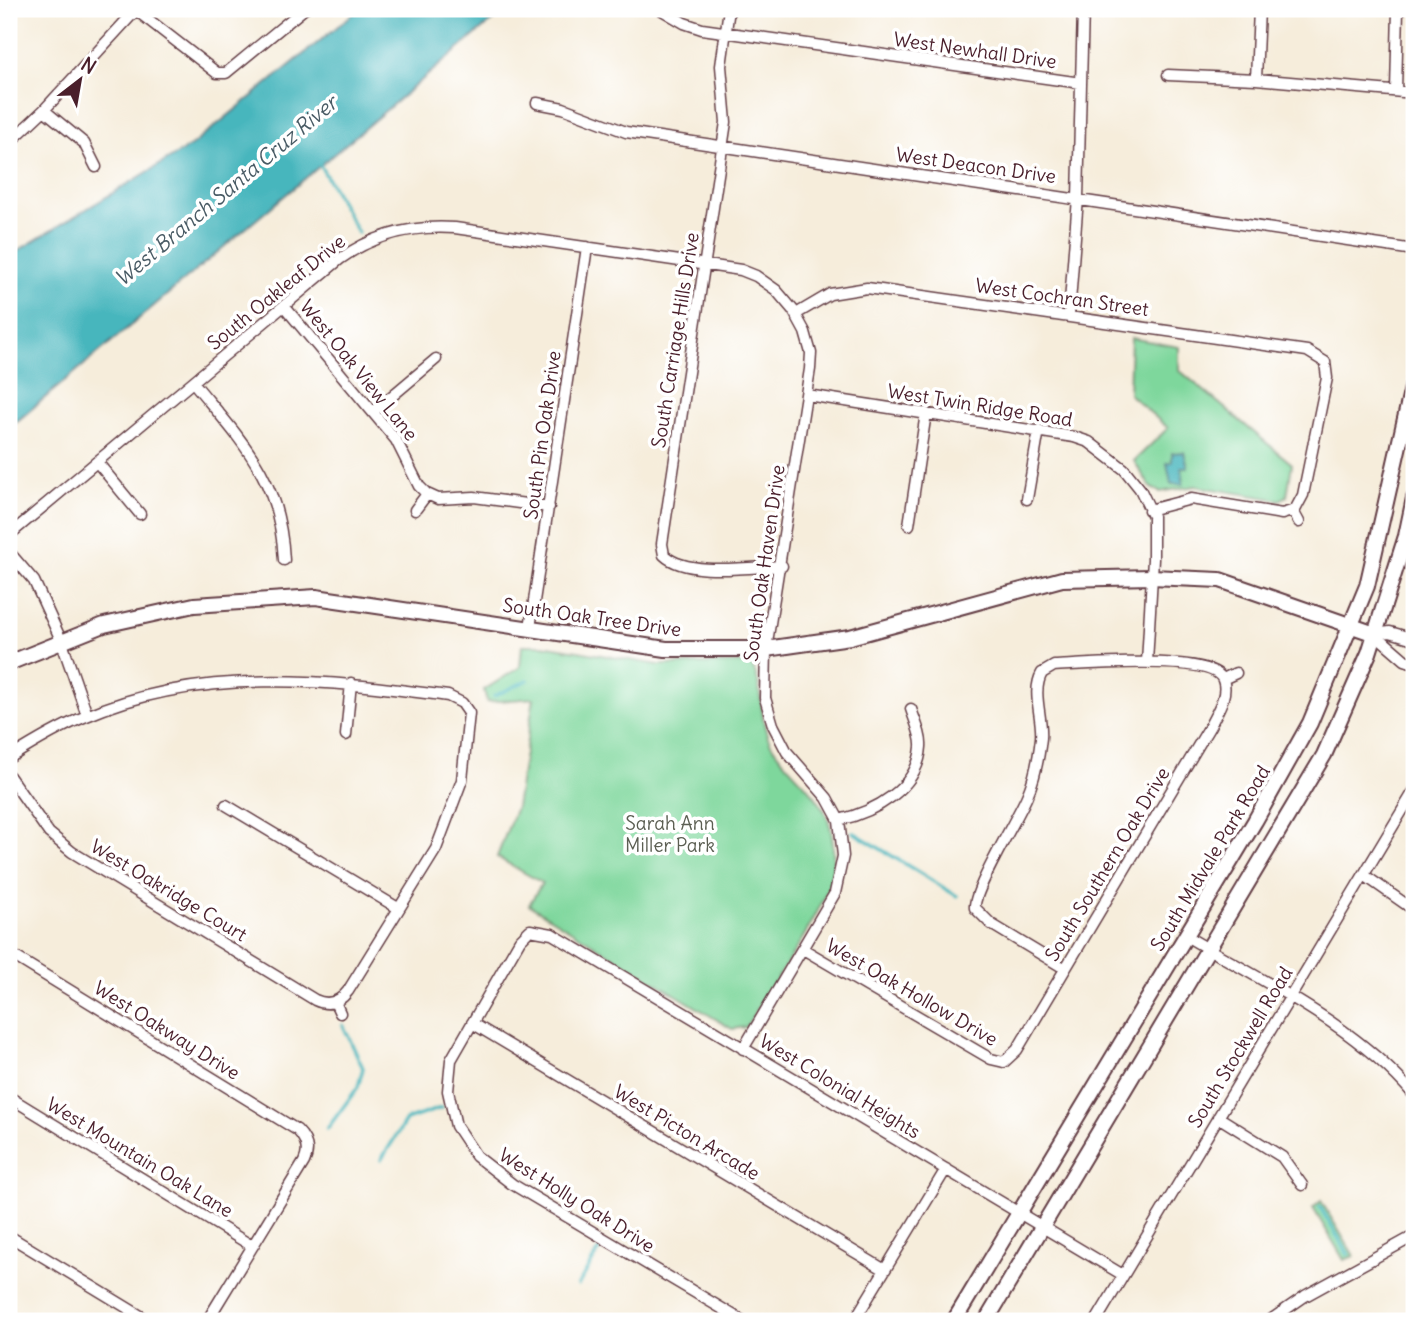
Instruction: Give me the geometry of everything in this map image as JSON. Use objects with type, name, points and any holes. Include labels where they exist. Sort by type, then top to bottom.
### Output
[{"type":"main road","name":"South Midvale Park Road","points":[[954,1321],[1288,765],[1353,625],[1372,568],[1414,379]]},
{"type":"main road","points":[[986,1321],[1324,755],[1355,687],[1375,634],[1406,536],[1414,498]]},
{"type":"main road","name":"South Oak Tree Drive","points":[[9,663],[61,640],[111,623],[174,608],[316,597],[666,649],[766,649],[850,637],[1062,579],[1151,577],[1220,580],[1375,634]]},
{"type":"street","points":[[9,143],[44,110],[137,9],[217,72],[226,73],[304,9]]},
{"type":"street","name":"West Newhall Drive","points":[[660,9],[693,27],[1081,83]]},
{"type":"street","name":"South Carriage Hills Drive","points":[[729,9],[721,66],[727,112],[723,146],[662,544],[665,562],[683,566],[729,569],[782,566]]},
{"type":"street","points":[[1069,315],[1078,198],[1083,9]]},
{"type":"street","points":[[1256,79],[1259,9]]},
{"type":"street","points":[[1396,91],[1398,9]]},
{"type":"street","points":[[1168,75],[1256,79],[1414,93]]},
{"type":"street","name":"West Deacon Drive","points":[[537,103],[563,108],[626,132],[1414,250]]},
{"type":"street","points":[[44,110],[83,143],[96,167]]},
{"type":"street","name":"South Oakleaf Drive","points":[[9,535],[352,251],[378,237],[408,229],[455,228],[704,264]]},
{"type":"street","name":"South Pin Oak Drive","points":[[530,628],[587,247]]},
{"type":"street","name":"South Oak Haven Drive","points":[[704,264],[756,276],[776,290],[796,314],[811,353],[782,566],[766,649],[765,698],[772,724],[787,752],[827,799],[839,820],[843,856],[835,893],[743,1049]]},
{"type":"street","name":"West Cochran Street","points":[[796,314],[830,294],[867,288],[1307,351],[1329,359],[1303,495],[1294,510]]},
{"type":"street","name":"West Oak View Lane","points":[[284,306],[402,450],[419,486],[427,494]]},
{"type":"street","points":[[373,412],[436,359]]},
{"type":"street","points":[[193,382],[247,448],[268,481],[283,534],[284,560]]},
{"type":"street","name":"West Twin Ridge Road","points":[[807,395],[1038,429],[1074,437],[1107,454],[1140,489],[1153,516],[1147,662]]},
{"type":"street","points":[[909,525],[926,413]]},
{"type":"street","points":[[1027,499],[1038,429]]},
{"type":"street","points":[[97,462],[140,514]]},
{"type":"street","points":[[415,510],[427,494],[438,499],[474,497],[549,507]]},
{"type":"street","points":[[1149,510],[1191,499],[1282,514],[1294,510],[1298,522]]},
{"type":"street","points":[[9,552],[34,582],[61,640],[87,716]]},
{"type":"street","points":[[1375,634],[1390,632],[1414,639]]},
{"type":"street","points":[[1375,634],[1405,660],[1414,663]]},
{"type":"street","points":[[1064,968],[970,910],[974,896],[1006,843],[1029,793],[1041,738],[1037,671],[1054,666],[1147,662],[1205,667],[1217,671],[1223,678],[1236,673]]},
{"type":"street","name":"South Southern Oak Drive","points":[[1006,1066],[1210,726],[1224,697],[1223,678]]},
{"type":"street","points":[[9,758],[87,716],[186,688],[260,680],[351,683],[448,696],[468,703],[469,720],[462,780],[436,849],[348,991],[335,1002],[340,1013]]},
{"type":"street","points":[[346,735],[351,683]]},
{"type":"street","points":[[839,820],[864,814],[886,802],[906,782],[918,762],[921,744],[911,709]]},
{"type":"street","name":"West Oakridge Court","points":[[9,776],[49,833],[72,852],[315,1000],[335,1002]]},
{"type":"street","name":"South Stockwell Road","points":[[1096,1321],[1414,791]]},
{"type":"street","points":[[226,805],[398,908]]},
{"type":"street","points":[[1364,875],[1414,909]]},
{"type":"street","name":"West Holly Oak Drive","points":[[534,927],[520,940],[451,1060],[448,1091],[456,1126],[475,1156],[512,1184],[743,1321]]},
{"type":"street","name":"West Colonial Heights","points":[[534,927],[552,934],[1123,1275]]},
{"type":"street","points":[[1186,936],[1370,1050],[1414,1095]]},
{"type":"street","name":"West Oak Hollow Drive","points":[[803,949],[1006,1066]]},
{"type":"street","name":"West Oakway Drive","points":[[9,953],[297,1130],[308,1140],[306,1158],[252,1246]]},
{"type":"street","name":"West Picton Arcade","points":[[471,1023],[885,1270]]},
{"type":"street","name":"West Mountain Oak Lane","points":[[9,1097],[252,1246]]},
{"type":"street","points":[[1218,1118],[1282,1157],[1303,1185]]},
{"type":"street","points":[[854,1321],[946,1169]]},
{"type":"street","points":[[9,1236],[149,1321]]},
{"type":"street","points":[[1269,1321],[1305,1296],[1414,1236]]},
{"type":"street","points":[[207,1321],[252,1246]]},
{"type":"green space","points":[[1131,338],[1179,347],[1179,370],[1292,464],[1287,496],[1280,500],[1195,486],[1160,492],[1151,488],[1134,461],[1168,428],[1129,394]]},
{"type":"green space","name":"Sarah Ann Miller Park","points":[[522,645],[543,645],[659,665],[751,665],[758,682],[768,737],[823,809],[832,836],[833,854],[832,872],[821,905],[746,1027],[732,1029],[529,905],[542,883],[497,857],[516,807],[534,698],[487,702],[484,690],[520,667]]},
{"type":"green space","points":[[1321,1201],[1354,1256],[1344,1260],[1313,1208]]},
{"type":"water","name":"West Branch Santa Cruz River","points":[[359,9],[506,9],[9,428],[9,315],[12,312],[9,312],[9,256],[192,145]]},
{"type":"water","points":[[1184,452],[1188,467],[1182,467],[1183,484],[1171,484],[1167,463],[1172,462],[1172,453]]},
{"type":"waterway","points":[[320,165],[358,233]]},
{"type":"waterway","points":[[494,696],[528,680]]},
{"type":"waterway","points":[[853,832],[957,896]]},
{"type":"waterway","points":[[327,1129],[358,1087],[363,1068],[343,1025]]},
{"type":"waterway","points":[[381,1160],[406,1120],[441,1108]]},
{"type":"waterway","points":[[1320,1207],[1348,1254]]},
{"type":"waterway","points":[[578,1285],[600,1249]]}]
